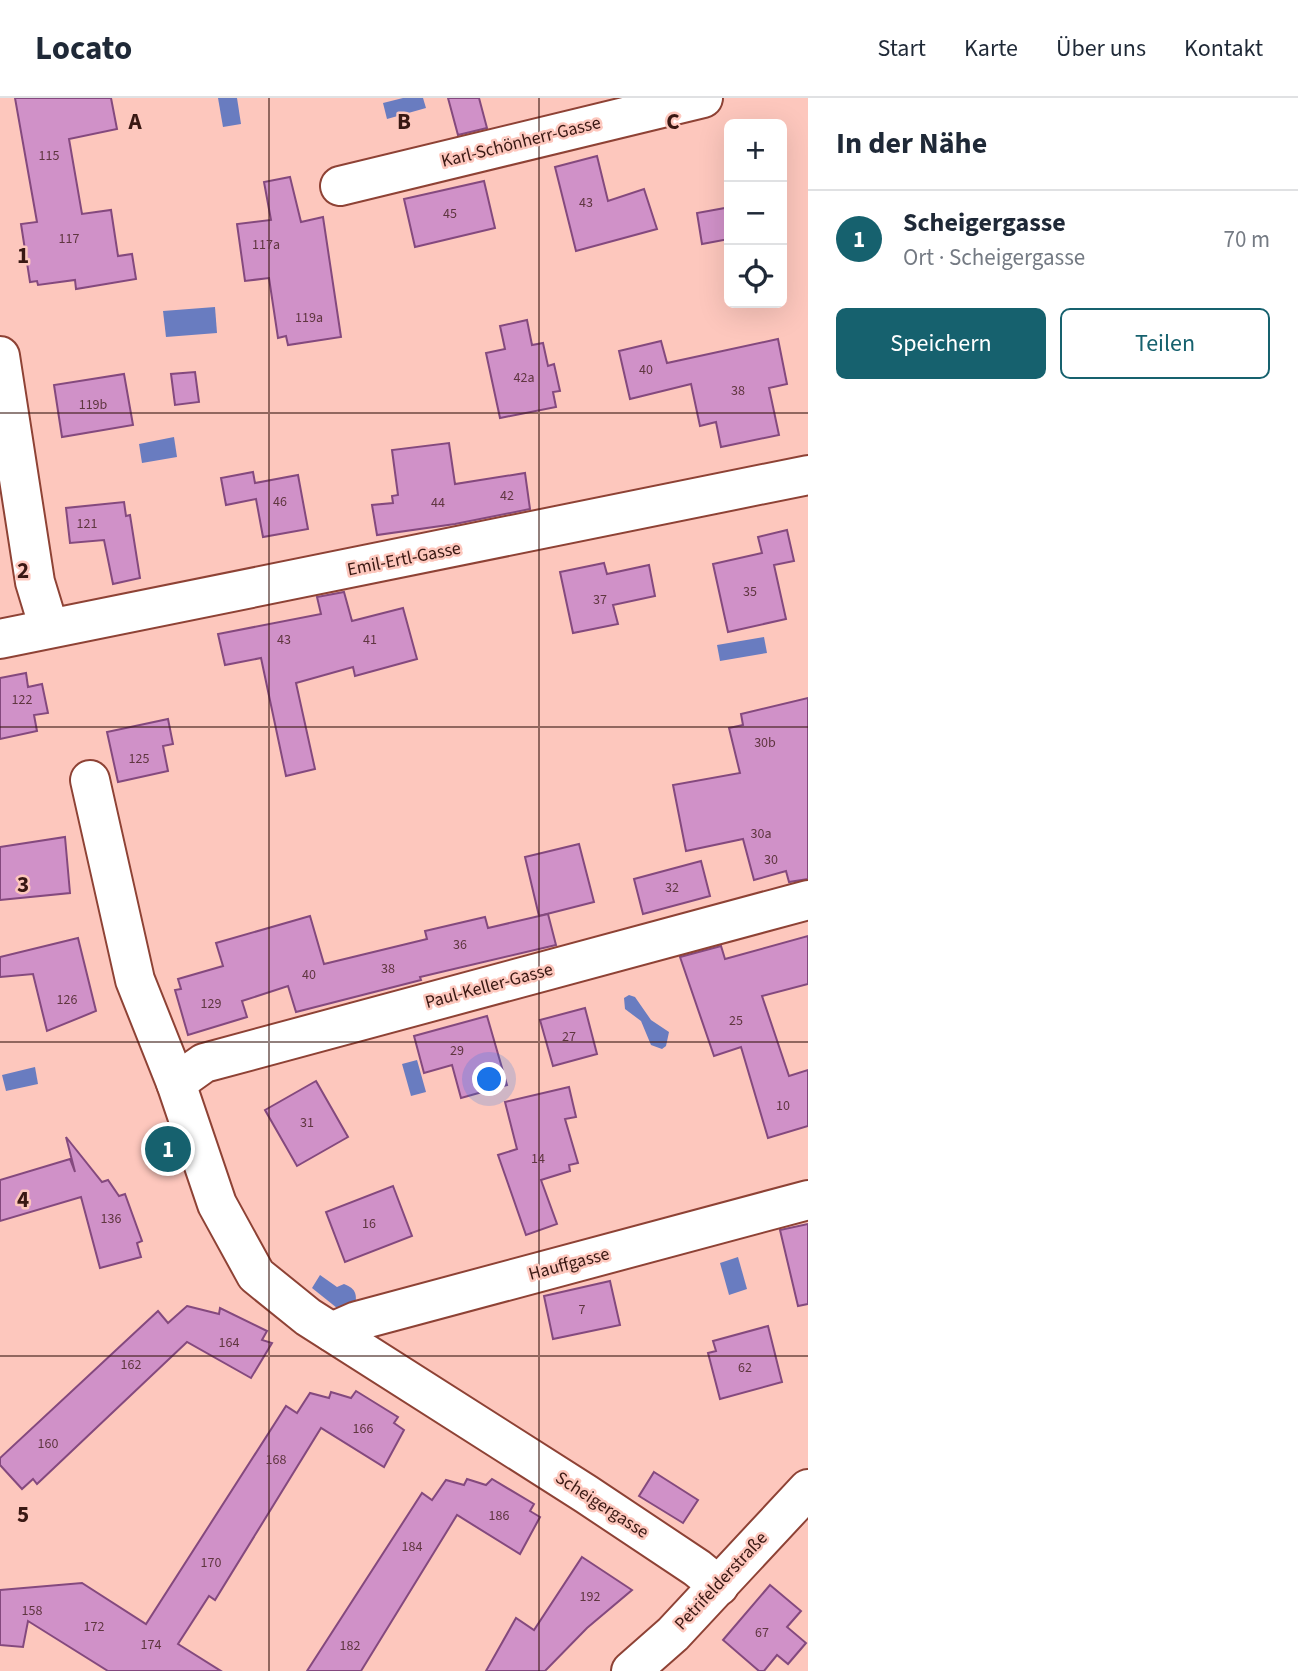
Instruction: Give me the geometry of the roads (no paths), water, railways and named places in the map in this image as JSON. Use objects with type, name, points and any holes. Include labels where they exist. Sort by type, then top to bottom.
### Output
[{"type":"street","name":"Karl-Schönherr-Gasse","points":[[340,186],[703,98]]},
{"type":"street","points":[[0,356],[35,582],[49,628]]},
{"type":"street","name":"Emil-Ertl-Gasse","points":[[0,639],[808,475]]},
{"type":"street","name":"Scheigergasse","points":[[90,780],[135,980],[176,1083],[217,1203],[256,1275],[308,1317],[586,1494],[697,1568],[719,1586]]},
{"type":"street","name":"Paul-Keller-Gasse","points":[[176,1083],[204,1063],[808,900]]},
{"type":"street","name":"Hauffgasse","points":[[332,1332],[357,1321],[808,1200]]},
{"type":"street","name":"Petrifelderstraße","points":[[631,1671],[719,1586],[808,1489]]},
{"type":"water","points":[[218,98],[237,98],[241,124],[223,127]]},
{"type":"water","points":[[403,98],[423,98],[426,108],[387,119],[383,103]]},
{"type":"water","points":[[215,307],[217,333],[166,337],[163,311]]},
{"type":"water","points":[[174,437],[177,457],[142,463],[139,444]]},
{"type":"water","points":[[764,637],[767,653],[720,661],[717,645]]},
{"type":"water","points":[[629,995],[635,997],[651,1020],[669,1032],[666,1046],[662,1049],[651,1045],[641,1021],[625,1009],[624,998]]},
{"type":"water","points":[[417,1060],[426,1092],[411,1096],[402,1064]]},
{"type":"water","points":[[35,1067],[38,1084],[6,1091],[2,1075]]},
{"type":"water","points":[[738,1257],[747,1289],[729,1295],[720,1263]]},
{"type":"water","points":[[320,1275],[337,1287],[344,1284],[354,1290],[355,1308],[348,1312],[337,1308],[312,1288]]},
{"type":"place","name":"Scheigergasse","points":[[168,1149]]}]
